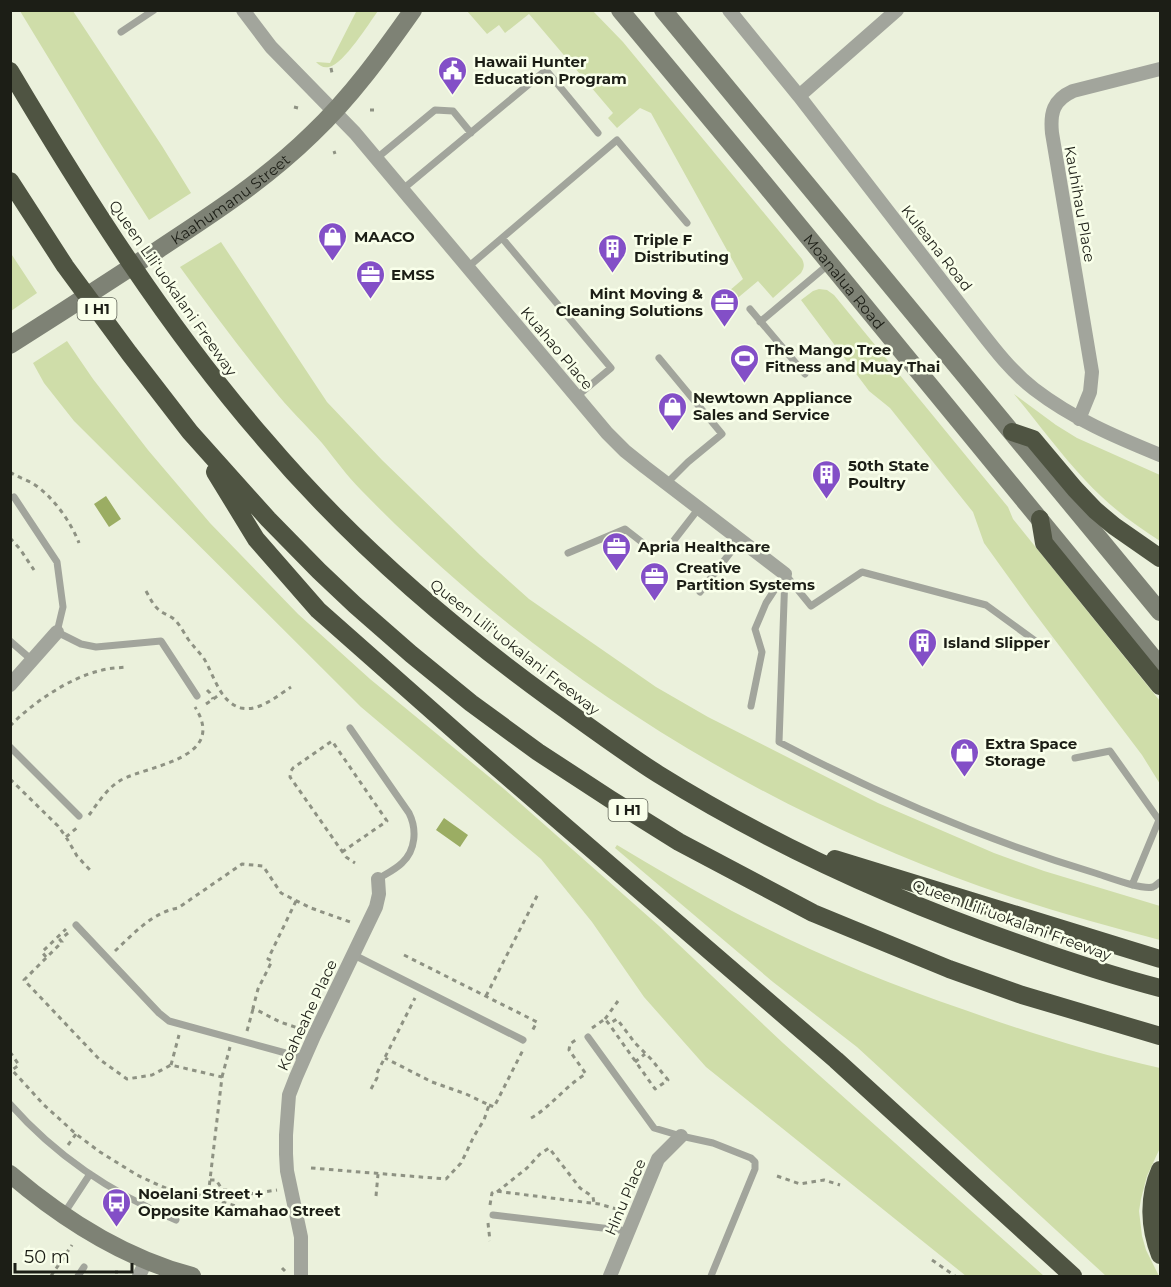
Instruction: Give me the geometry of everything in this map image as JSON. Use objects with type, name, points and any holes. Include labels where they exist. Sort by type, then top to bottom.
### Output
[{"type":"highway","name":"Queen Liliʻuokalani Freeway","points":[[10,71],[57,150],[173,324],[220,386],[266,442],[318,499],[415,592],[465,634],[585,724],[659,774],[777,842],[942,917],[1085,967],[1161,988]]},
{"type":"highway","name":"I H1","points":[[10,181],[65,266],[190,432],[268,519],[319,571],[411,654],[471,703],[538,752],[669,836],[813,913],[949,969],[1022,995],[1161,1036]]},
{"type":"highway","points":[[190,432],[256,539],[318,610],[836,1060],[1073,1276]]},
{"type":"highway","points":[[1012,432],[1033,439],[1095,510],[1161,558]]},
{"type":"highway","points":[[1040,519],[1044,543],[1161,686]]},
{"type":"highway","points":[[777,842],[1161,959]]},
{"type":"highway","points":[[1161,1170],[1156,1179],[1151,1219],[1161,1255]]},
{"type":"main road","name":"Kaahumanu Street","points":[[10,345],[173,240],[277,166],[335,111],[370,70],[413,10]]},
{"type":"main road","name":"Moanalua Road","points":[[620,10],[1161,666]]},
{"type":"main road","points":[[663,10],[1161,612]]},
{"type":"main road","points":[[10,1174],[62,1215],[142,1269],[192,1276]]},
{"type":"street","name":"Kuahao Place","points":[[243,10],[271,47],[335,111],[377,158],[613,439],[666,484],[785,574]]},
{"type":"street","points":[[799,96],[897,10]]},
{"type":"street","name":"Kuleana Road","points":[[734,14],[993,348],[1009,365],[1033,388],[1079,419],[1161,456]]},
{"type":"street","name":"Kauhihau Place","points":[[1079,419],[1090,392],[1092,372],[1052,133],[1052,112],[1059,100],[1073,91],[1161,69]]},
{"type":"street","points":[[10,685],[57,632]]},
{"type":"street","name":"Koaheahe Place","points":[[301,1276],[301,1238],[287,1171],[286,1135],[290,1095],[304,1058],[376,907],[379,894],[378,879]]},
{"type":"street","name":"Hinu Place","points":[[610,1276],[658,1159],[681,1136]]},
{"type":"lane","points":[[121,32],[154,10]]},
{"type":"lane","points":[[403,189],[546,70],[598,134]]},
{"type":"lane","points":[[377,158],[435,110],[453,111],[471,133]]},
{"type":"lane","points":[[468,267],[617,140],[687,223]]},
{"type":"lane","points":[[502,238],[610,368],[576,397]]},
{"type":"lane","points":[[760,322],[830,264]]},
{"type":"lane","points":[[750,309],[804,374]]},
{"type":"lane","points":[[659,358],[722,434],[666,484]]},
{"type":"lane","points":[[14,497],[57,562],[63,607],[57,632],[81,644],[96,647],[161,641],[195,699]]},
{"type":"lane","points":[[568,553],[625,529],[652,550],[668,548],[699,508]]},
{"type":"lane","points":[[700,592],[740,540]]},
{"type":"lane","points":[[785,574],[812,606],[862,572],[986,605],[1041,645]]},
{"type":"lane","points":[[751,706],[762,652],[755,629],[766,603],[785,574]]},
{"type":"lane","points":[[785,574],[778,742],[903,803],[973,831],[1061,863],[1132,885],[1152,887],[1161,882]]},
{"type":"lane","points":[[10,641],[33,661]]},
{"type":"lane","points":[[350,728],[413,820],[413,844],[406,859],[378,879]]},
{"type":"lane","points":[[10,747],[79,816]]},
{"type":"lane","points":[[1075,758],[1110,751],[1160,821],[1132,885]]},
{"type":"lane","points":[[76,925],[159,1014],[169,1021],[304,1058]]},
{"type":"lane","points":[[354,955],[523,1040]]},
{"type":"lane","points":[[588,1037],[654,1128],[713,1143],[751,1158],[755,1162],[755,1169],[711,1276]]},
{"type":"lane","points":[[10,1104],[38,1133],[90,1174],[135,1202],[176,1220]]},
{"type":"lane","points":[[62,1215],[90,1174]]},
{"type":"lane","points":[[490,1213],[628,1231]]},
{"type":"lane","points":[[78,1276],[84,1267]]},
{"type":"path","points":[[10,472],[33,483],[53,501],[76,534],[79,543]]},
{"type":"path","points":[[10,538],[34,570]]},
{"type":"path","points":[[146,591],[153,604],[180,626],[203,658],[222,693],[234,705],[243,708],[263,705],[291,687]]},
{"type":"path","points":[[119,659],[121,668]]},
{"type":"path","points":[[10,726],[41,701],[70,682],[100,670],[127,667]]},
{"type":"path","points":[[207,690],[213,699]]},
{"type":"path","points":[[205,704],[222,693]]},
{"type":"path","points":[[99,801],[120,781],[175,760],[195,747],[202,734],[203,721],[195,699]]},
{"type":"path","points":[[342,852],[387,821],[332,741],[293,768],[290,777],[342,852],[355,863]]},
{"type":"path","points":[[10,779],[58,826],[77,856],[90,870]]},
{"type":"path","points":[[114,952],[140,928],[166,910],[178,908],[242,864],[262,866],[281,893],[296,901],[354,923]]},
{"type":"path","points":[[486,996],[538,894]]},
{"type":"path","points":[[247,1032],[258,989],[272,961],[268,959],[296,901]]},
{"type":"path","points":[[46,957],[42,952],[67,928],[70,931],[60,940],[62,942],[24,980],[99,1059],[127,1079],[152,1075],[171,1065],[222,1077]]},
{"type":"path","points":[[385,1058],[432,1082],[494,1107],[537,1022],[404,956]]},
{"type":"path","points":[[371,1089],[416,997]]},
{"type":"path","points":[[605,1019],[618,1001]]},
{"type":"path","points":[[253,1008],[280,1022],[302,1029]]},
{"type":"path","points":[[609,1024],[617,1018],[635,1043],[668,1080],[655,1089]]},
{"type":"path","points":[[171,1065],[179,1034]]},
{"type":"path","points":[[207,1197],[222,1077],[230,1047]]},
{"type":"path","points":[[10,1052],[19,1065],[12,1070],[44,1105],[76,1134],[117,1163],[153,1184],[184,1196],[200,1195],[271,1216],[282,1215]]},
{"type":"path","points":[[635,1062],[645,1054]]},
{"type":"path","points":[[531,1118],[586,1074]]},
{"type":"path","points":[[311,1168],[446,1179],[465,1155],[489,1105]]},
{"type":"path","points":[[68,1145],[76,1134]]},
{"type":"path","points":[[497,1192],[549,1148],[580,1188],[593,1197],[594,1203]]},
{"type":"path","points":[[376,1196],[378,1173]]},
{"type":"path","points":[[777,1176],[800,1184],[824,1180],[840,1185]]},
{"type":"path","points":[[210,1180],[216,1180],[222,1189],[243,1195],[277,1190]]},
{"type":"path","points":[[490,1241],[488,1224],[492,1192],[594,1203],[620,1210]]},
{"type":"path","points":[[51,1276],[72,1245]]},
{"type":"path","points":[[932,1260],[955,1276]]},
{"type":"shaded area","points":[[357,10],[378,11],[342,59],[329,67],[320,66],[316,62],[330,63]]},
{"type":"shaded area","points":[[20,11],[73,11],[191,193],[149,220]]},
{"type":"shaded area","points":[[467,11],[593,11],[623,42],[802,259],[804,266],[801,273],[773,298],[758,281],[722,311],[715,303],[743,279],[651,113],[640,108],[617,128],[608,118],[613,113],[529,14],[505,33],[499,25],[487,34]]},
{"type":"shaded area","points":[[221,242],[327,402],[382,460],[529,599],[656,687],[708,717],[878,803],[994,853],[1044,871],[1160,906],[1160,940],[1069,915],[979,886],[893,852],[808,814],[726,771],[647,723],[571,671],[497,615],[427,554],[356,485],[273,389],[180,267]]},
{"type":"shaded area","points":[[10,252],[37,293],[11,311],[10,311]]},
{"type":"shaded area","points":[[819,289],[827,290],[834,295],[1008,507],[1013,519],[1160,701],[1160,784],[1142,755],[984,543],[973,512],[890,408],[869,391],[801,300]]},
{"type":"shaded area","points":[[67,341],[148,450],[210,523],[298,614],[370,679],[504,789],[659,926],[783,1043],[1044,1276],[966,1276],[706,1067],[644,997],[592,922],[541,859],[361,707],[74,421],[44,383],[33,363]]},
{"type":"shaded area","points":[[1014,394],[1077,438],[1160,475],[1160,541],[1140,528],[1093,489]]},
{"type":"shaded area","points":[[106,496],[121,519],[109,527],[94,504]]},
{"type":"shaded area","points":[[444,818],[468,835],[460,847],[436,830]]},
{"type":"shaded area","points":[[617,845],[760,925],[876,977],[1037,1035],[1160,1068],[1160,1148],[1147,1176],[1139,1211],[1146,1250],[1159,1276],[1106,1276],[857,1047],[773,982],[615,848]]},
{"type":"place","name":"Hawaii Hunter Education Program","points":[[453,96]]},
{"type":"place","name":"MAACO","points":[[333,262]]},
{"type":"place","name":"Triple F Distributing","points":[[613,274]]},
{"type":"place","name":"EMSS","points":[[370,300]]},
{"type":"place","name":"Mint Moving & Cleaning Solutions","points":[[724,328]]},
{"type":"place","name":"The Mango Tree Fitness and Muay Thai","points":[[744,384]]},
{"type":"place","name":"Newtown Appliance Sales and Service","points":[[672,432]]},
{"type":"place","name":"50th State Poultry","points":[[827,500]]},
{"type":"place","name":"Apria Healthcare","points":[[617,572]]},
{"type":"place","name":"Creative Partition Systems","points":[[655,602]]},
{"type":"place","name":"Island Slipper","points":[[922,668]]},
{"type":"place","name":"Extra Space Storage","points":[[964,778]]},
{"type":"place","name":"Noelani Street + Opposite Kamahao Street","points":[[117,1228]]}]
